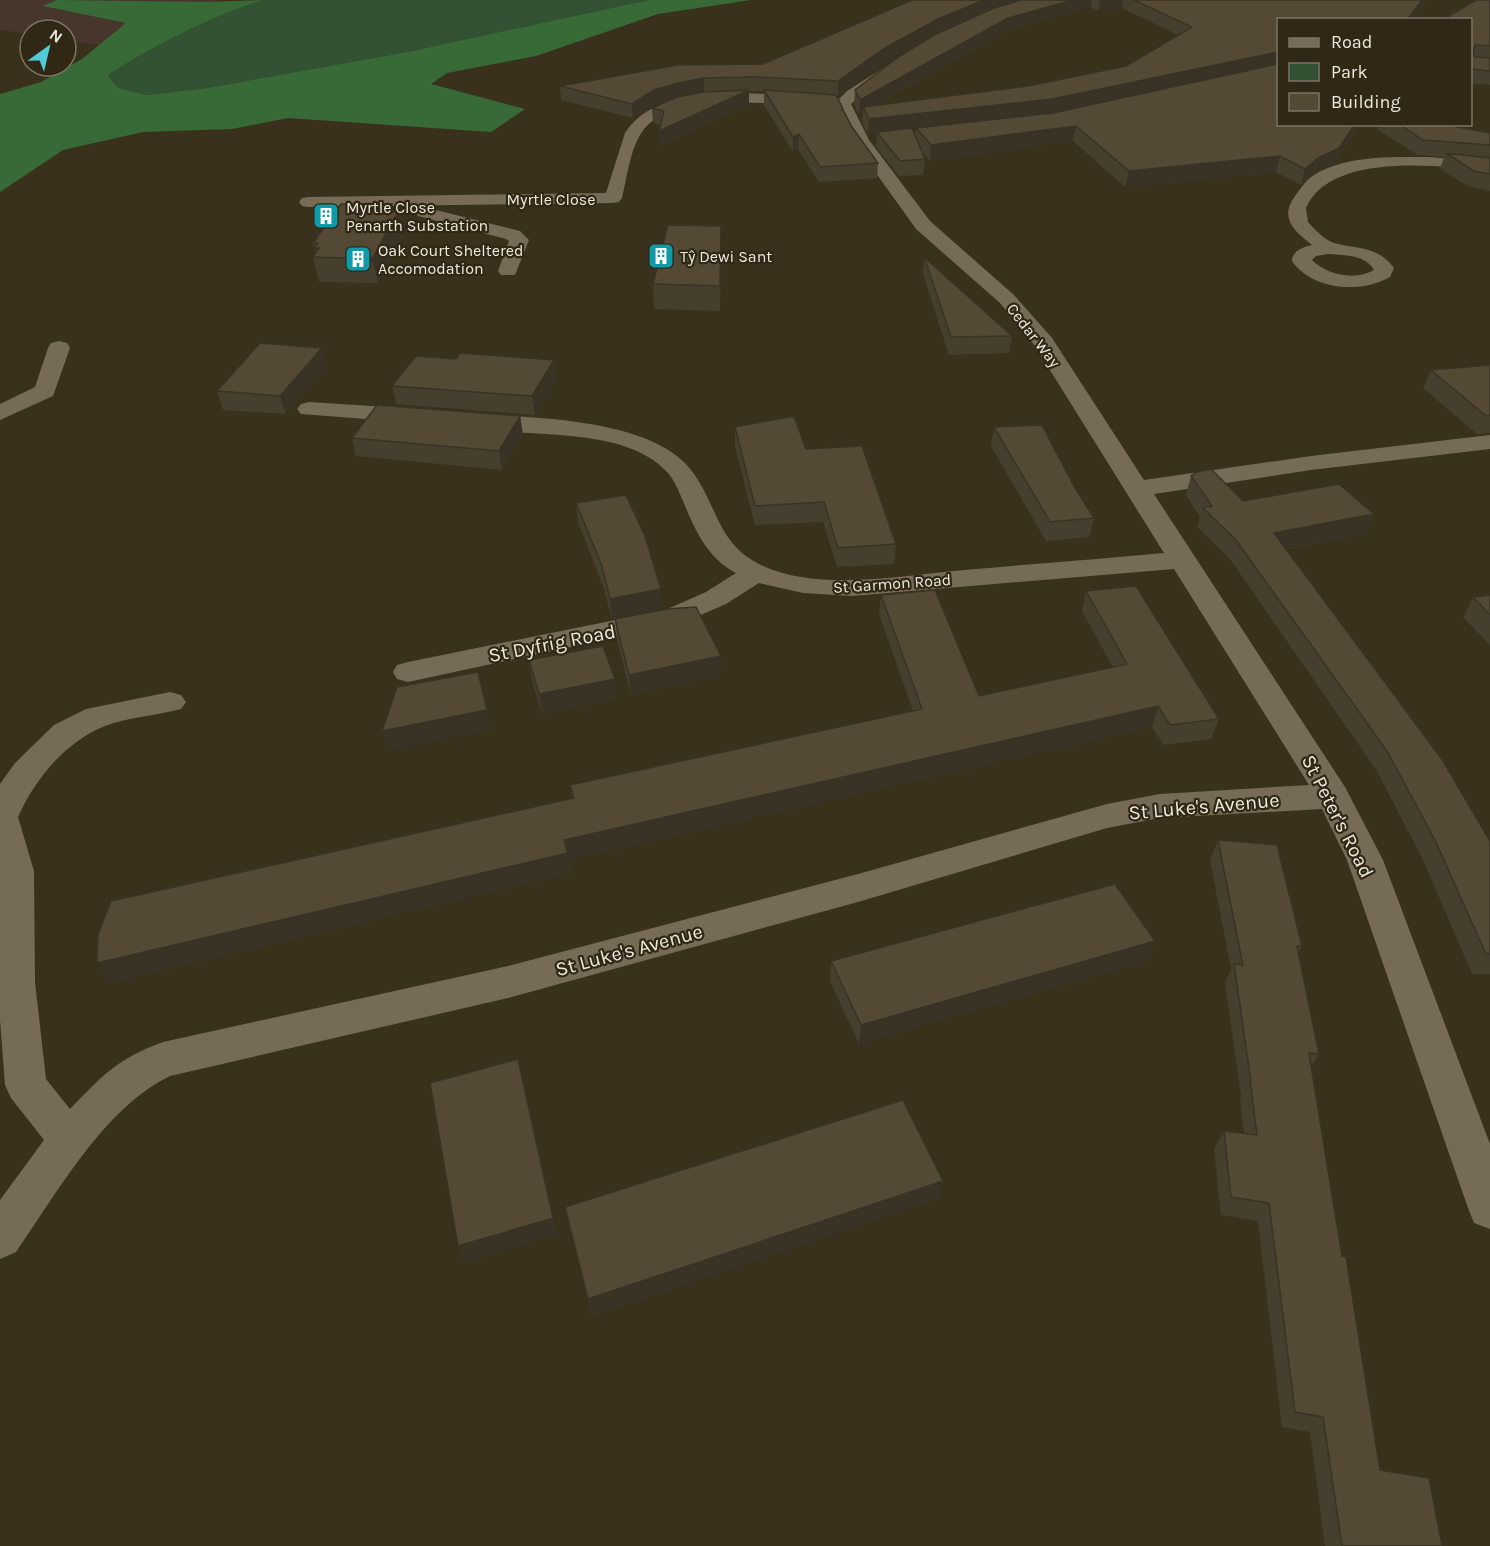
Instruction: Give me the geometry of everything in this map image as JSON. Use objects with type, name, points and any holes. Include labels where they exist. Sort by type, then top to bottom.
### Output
[{"type":"street","points":[[843,103],[906,56]]},
{"type":"street","name":"Myrtle Close","points":[[308,202],[427,206],[613,198],[635,129],[662,111],[685,104],[732,97],[843,103]]},
{"type":"street","name":"Cedar Way","points":[[843,103],[861,141],[923,225],[1007,299],[1044,343],[1137,489]]},
{"type":"street","points":[[861,141],[883,139]]},
{"type":"street","points":[[1328,248],[1300,224],[1296,216],[1298,203],[1321,178],[1348,169],[1401,162],[1445,162],[1490,167]]},
{"type":"street","points":[[336,216],[415,216],[427,206],[513,235],[519,240],[508,271]]},
{"type":"street","points":[[0,413],[45,391],[59,348]]},
{"type":"street","name":"St Garmon Road","points":[[309,409],[445,418],[585,431],[616,438],[664,457],[683,474],[710,534],[725,554],[738,564],[755,572],[808,587],[852,588],[1183,560]]},
{"type":"street","points":[[1137,489],[1311,463],[1490,442]]},
{"type":"street","name":"St Peter's Road","points":[[1137,489],[1333,796],[1365,860],[1488,1196]]},
{"type":"street","name":"St Dyfrig Road","points":[[408,672],[672,617],[707,604],[735,589],[755,572]]},
{"type":"street","points":[[69,1140],[26,1085],[16,982],[16,871],[1,817],[15,787],[27,771],[65,734],[97,717],[170,702]]},
{"type":"street","name":"St Luke's Avenue","points":[[0,1237],[69,1140],[117,1088],[134,1074],[163,1060],[508,982],[858,888],[1107,816],[1160,807],[1333,796]]},
{"type":"shaded area","points":[[0,0],[221,0],[104,46],[78,42],[78,18],[18,18],[18,32],[0,30]]},
{"type":"green space","points":[[57,0],[208,2],[263,0],[183,33],[108,75],[118,88],[147,95],[207,88],[407,52],[649,0],[751,0],[658,14],[536,56],[447,73],[431,84],[525,109],[491,132],[288,118],[232,129],[143,132],[63,150],[0,192],[0,94],[48,78],[78,78],[78,61],[126,23],[43,6]]},
{"type":"green space","points":[[263,0],[649,0],[407,52],[207,88],[147,95],[118,88],[108,75],[183,33]]},
{"type":"building","points":[[912,0],[984,0],[938,19],[885,48],[838,81],[757,77],[704,78],[654,90],[632,104],[560,86],[678,65],[763,64]]},
{"type":"building","points":[[1021,0],[1073,0],[1008,18],[860,100],[855,90],[897,58],[934,35],[994,8]]},
{"type":"building","points":[[1134,0],[1422,0],[1408,18],[1277,18],[1277,52],[1052,99],[869,119],[863,107],[1028,86],[1126,66],[1192,27]]},
{"type":"building","points":[[1476,0],[1490,0],[1490,46],[1475,45],[1473,55],[1490,58],[1490,71],[1472,69],[1472,18],[1445,18]]},
{"type":"building","points":[[1277,64],[1277,126],[1354,126],[1339,148],[1318,158],[1305,169],[1280,156],[1129,171],[1076,126],[931,145],[916,128],[1053,113]]},
{"type":"building","points":[[749,90],[659,131],[664,111],[652,108],[677,97],[703,92]]},
{"type":"building","points":[[764,90],[836,95],[843,109],[841,110],[878,163],[820,167],[799,134],[793,137]]},
{"type":"building","points":[[1402,126],[1453,126],[1490,133],[1490,145],[1423,140]]},
{"type":"building","points":[[912,128],[925,159],[900,161],[877,132]]},
{"type":"building","points":[[1446,153],[1490,158],[1490,174],[1474,171]]},
{"type":"building","points":[[341,204],[392,204],[387,212],[398,212],[372,259],[313,257],[319,248],[314,248],[318,243],[313,243]]},
{"type":"building","points":[[668,225],[721,226],[720,286],[653,284]]},
{"type":"building","points":[[924,257],[1012,336],[951,337]]},
{"type":"building","points":[[260,343],[322,348],[280,396],[217,391]]},
{"type":"building","points":[[460,353],[554,360],[532,396],[392,386],[416,356],[456,359]]},
{"type":"building","points":[[1490,365],[1490,415],[1486,416],[1431,370]]},
{"type":"building","points":[[377,405],[520,416],[499,451],[352,438]]},
{"type":"building","points":[[794,416],[806,449],[862,446],[896,544],[838,548],[824,502],[755,506],[735,427]]},
{"type":"building","points":[[1042,425],[1075,488],[1094,518],[1050,522],[994,427]]},
{"type":"building","points":[[1211,469],[1243,501],[1339,484],[1374,514],[1274,533],[1441,758],[1490,841],[1490,954],[1486,954],[1435,840],[1387,751],[1236,540],[1203,508],[1212,506],[1191,476]]},
{"type":"building","points":[[626,495],[645,536],[661,589],[610,599],[602,566],[576,503]]},
{"type":"building","points":[[1136,586],[1219,719],[1170,725],[1158,706],[564,840],[568,853],[97,963],[98,934],[111,901],[574,798],[570,785],[922,709],[881,595],[935,590],[979,696],[1127,664],[1086,591]]},
{"type":"building","points":[[1490,595],[1490,615],[1473,597]]},
{"type":"building","points":[[696,607],[721,656],[629,675],[615,619],[667,609]]},
{"type":"building","points":[[603,646],[615,679],[539,694],[529,660]]},
{"type":"building","points":[[478,672],[487,710],[382,731],[397,687]]},
{"type":"building","points":[[1218,840],[1277,845],[1302,946],[1297,946],[1319,1054],[1309,1053],[1342,1256],[1346,1257],[1380,1470],[1429,1478],[1442,1546],[1342,1546],[1323,1417],[1295,1412],[1269,1203],[1231,1197],[1224,1131],[1257,1135],[1234,964],[1243,965]]},
{"type":"building","points":[[1115,884],[1155,941],[861,1025],[831,961]]},
{"type":"building","points":[[518,1059],[553,1218],[458,1246],[430,1083]]},
{"type":"building","points":[[903,1100],[943,1181],[588,1299],[565,1207]]},
{"type":"place","name":"Myrtle Close Penarth Substation","points":[[326,216]]},
{"type":"place","name":"Tŷ Dewi Sant","points":[[661,256]]},
{"type":"place","name":"Oak Court Sheltered Accomodation","points":[[358,259]]}]
